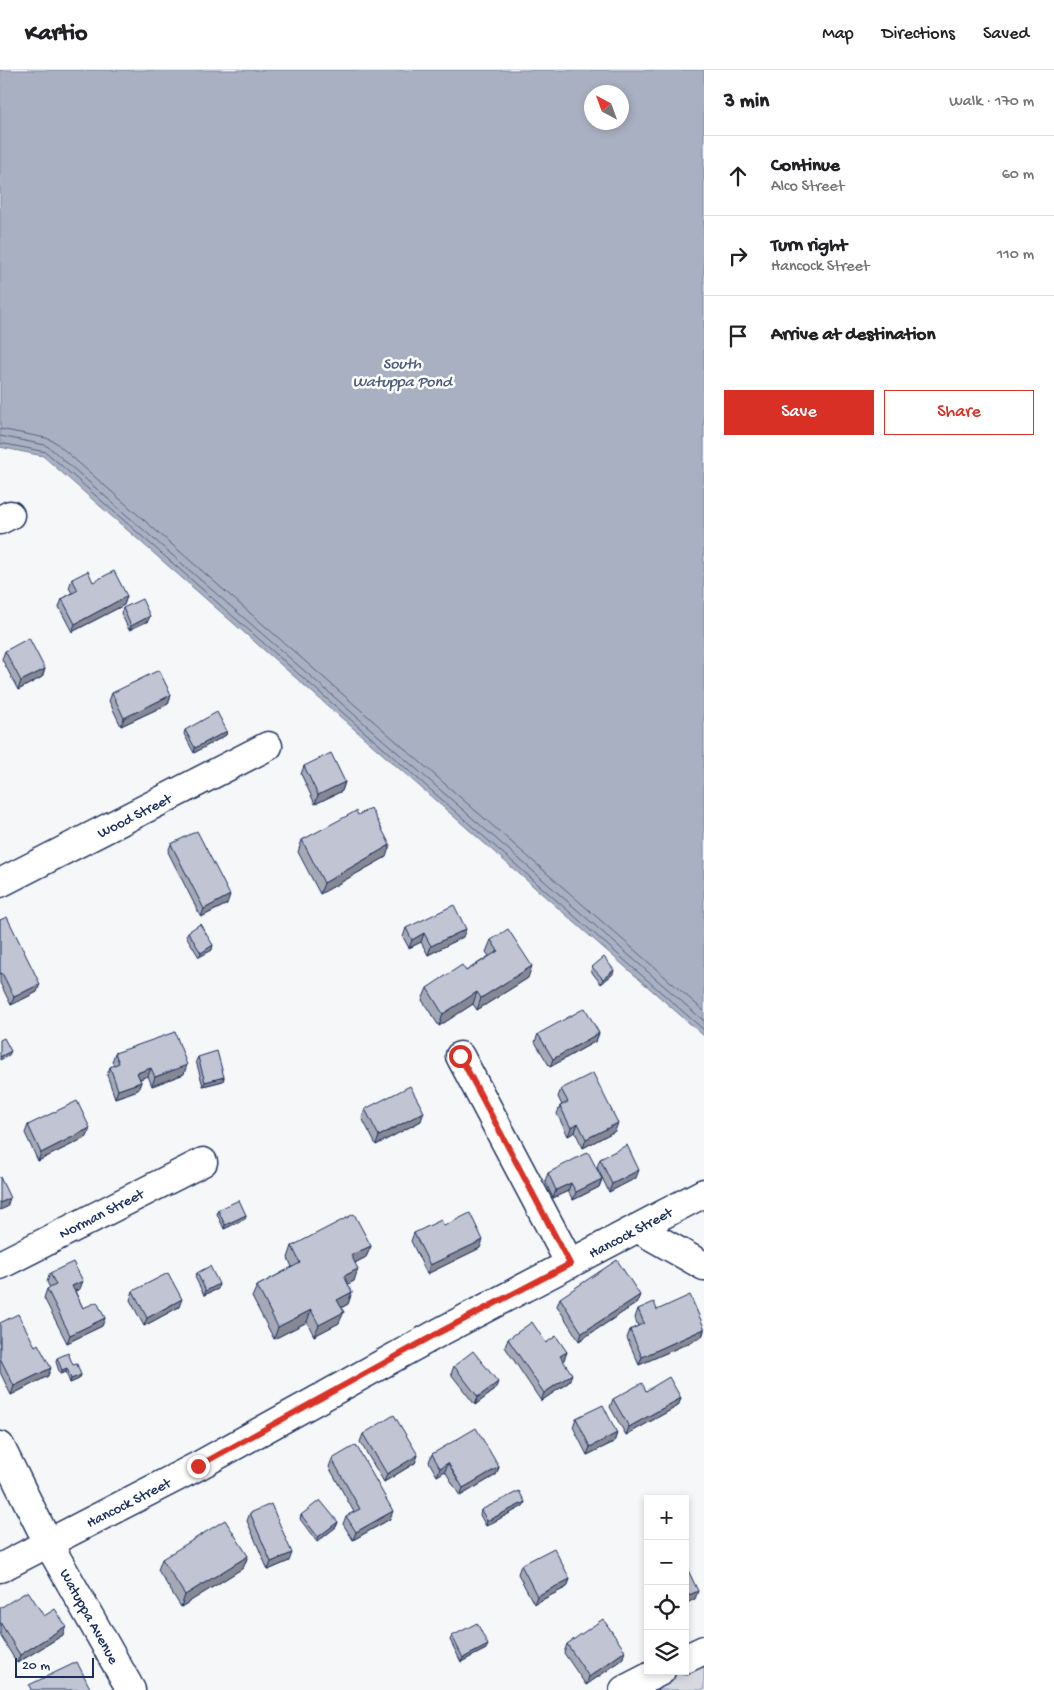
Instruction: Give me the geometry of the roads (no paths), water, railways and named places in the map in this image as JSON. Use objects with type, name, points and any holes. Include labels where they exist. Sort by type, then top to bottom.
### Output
[{"type":"street","name":"Wood Street","points":[[0,883],[268,746]]},
{"type":"street","points":[[460,1056],[570,1264]]},
{"type":"street","name":"Norman Street","points":[[0,1265],[203,1162]]},
{"type":"street","name":"Hancock Street","points":[[0,1568],[198,1466],[440,1332],[704,1193]]},
{"type":"street","points":[[636,1228],[704,1266]]},
{"type":"street","name":"Watuppa Avenue","points":[[0,1446],[48,1543],[131,1690]]},
{"type":"street","points":[[689,1657],[704,1650]]},
{"type":"street","points":[[624,1690],[653,1675]]},
{"type":"water","name":"South Watuppa Pond","points":[[0,70],[704,70],[704,1036],[43,456],[0,447]]}]
